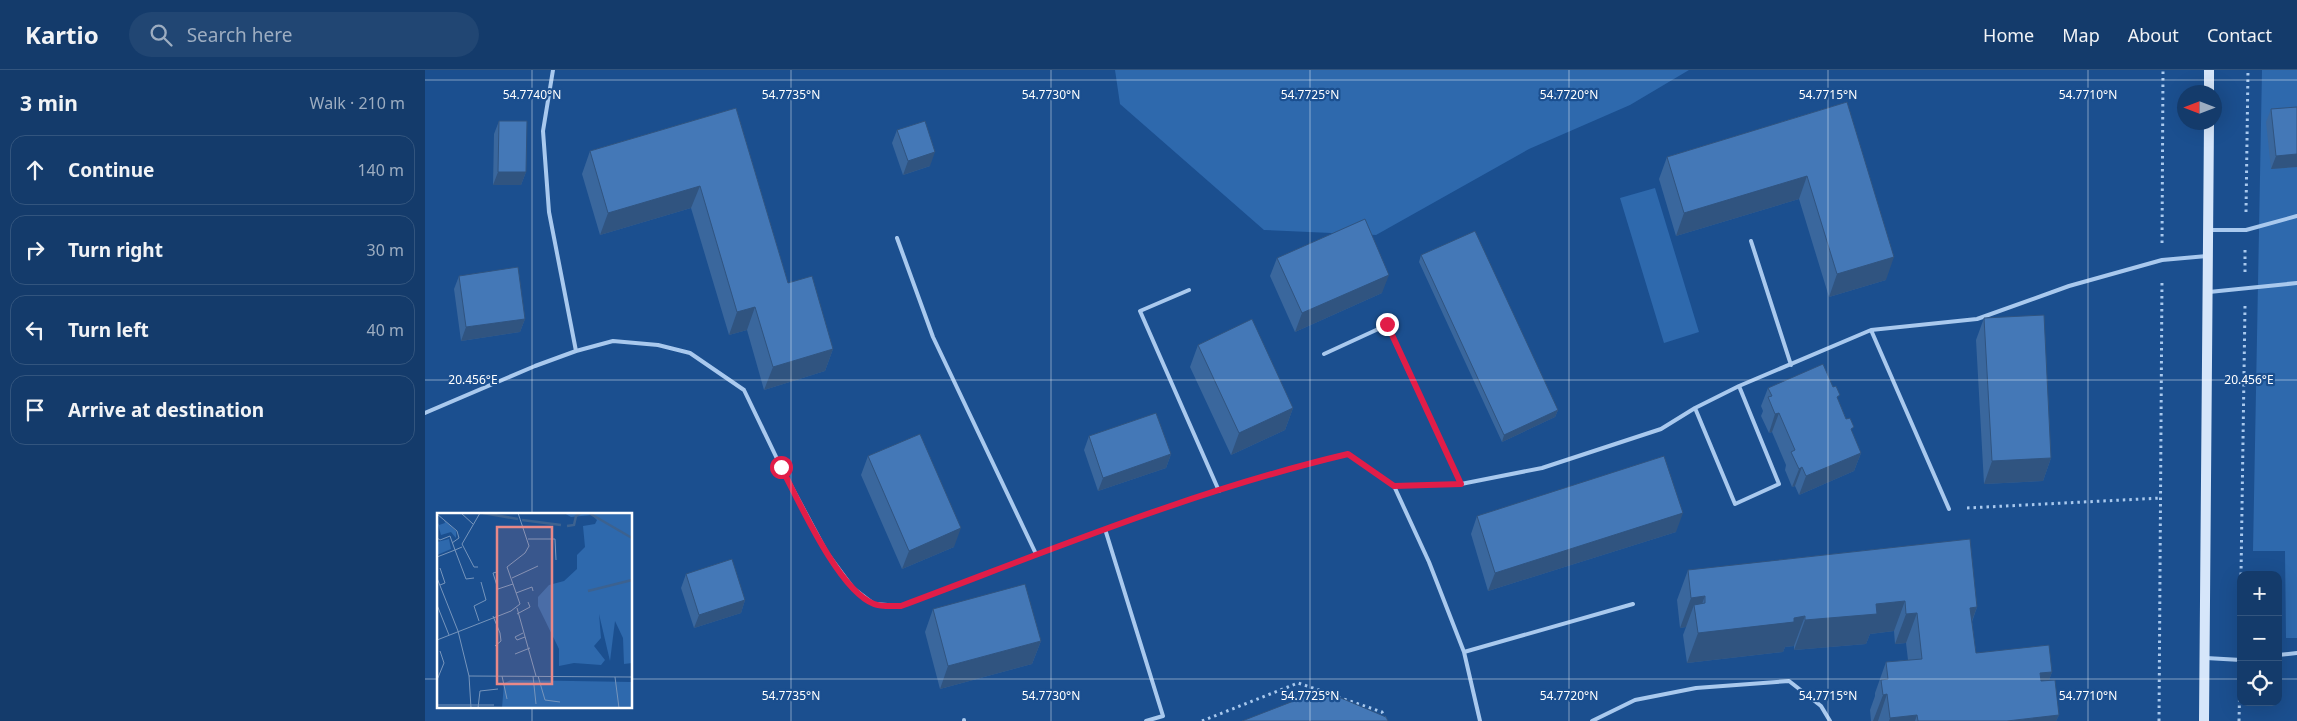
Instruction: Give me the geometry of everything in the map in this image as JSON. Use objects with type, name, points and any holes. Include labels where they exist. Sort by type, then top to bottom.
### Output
[{"type":"main road","points":[[2209,70],[2209,85]]},
{"type":"main road","points":[[2204,721],[2209,130]]},
{"type":"lane","points":[[553,70],[543,131],[549,212],[576,351]]},
{"type":"lane","points":[[2208,230],[2246,230],[2297,216]]},
{"type":"lane","points":[[897,238],[933,337],[1036,554]]},
{"type":"lane","points":[[1751,241],[1791,365]]},
{"type":"lane","points":[[1394,486],[1461,484],[1542,468],[1661,429],[1695,408],[1739,386],[1871,330],[1977,318],[2069,286],[2162,260],[2207,256]]},
{"type":"lane","points":[[2207,293],[2245,287],[2297,283]]},
{"type":"lane","points":[[1189,290],[1140,311],[1219,492]]},
{"type":"lane","points":[[1324,354],[1387,324],[1461,484]]},
{"type":"lane","points":[[1871,330],[1949,509]]},
{"type":"lane","points":[[425,414],[576,351],[613,341],[658,345],[690,353],[744,390],[781,467],[827,553],[853,588],[874,604],[901,606],[1105,529],[1219,492],[1279,470],[1348,454],[1394,486],[1429,562],[1464,652],[1480,721]]},
{"type":"lane","points":[[1695,408],[1735,504],[1779,484],[1739,386]]},
{"type":"lane","points":[[1105,529],[1163,716],[1146,721]]},
{"type":"lane","points":[[1464,652],[1633,604]]},
{"type":"lane","points":[[2282,655],[2297,653]]},
{"type":"lane","points":[[2204,658],[2237,660]]},
{"type":"lane","points":[[1593,721],[1635,700],[1696,688],[1789,682],[1821,706],[1830,721]]},
{"type":"path","points":[[2159,721],[2163,70]]},
{"type":"path","points":[[2241,571],[2248,70]]},
{"type":"path","points":[[1949,509],[2161,498]]},
{"type":"path","points":[[1202,721],[1298,683],[1326,693]]},
{"type":"path","points":[[1336,696],[1382,712],[1386,721]]},
{"type":"shaded area","points":[[1115,70],[1689,70],[1630,105],[1529,149],[1376,235],[1264,230],[1120,104]]},
{"type":"shaded area","points":[[2262,70],[2297,70],[2297,638],[2286,638],[2285,551],[2253,551]]},
{"type":"shaded area","points":[[1655,188],[1699,332],[1664,343],[1620,198]]},
{"type":"building","points":[[1847,102],[1894,257],[1837,274],[1807,176],[1684,213],[1667,157]]},
{"type":"building","points":[[2297,107],[2297,154],[2276,156],[2271,109]]},
{"type":"building","points":[[736,108],[788,283],[812,276],[833,349],[773,367],[755,307],[737,312],[700,186],[608,213],[590,151]]},
{"type":"building","points":[[499,121],[527,121],[526,172],[498,172]]},
{"type":"building","points":[[925,121],[935,152],[908,161],[897,130]]},
{"type":"building","points":[[1365,219],[1389,275],[1302,313],[1277,258]]},
{"type":"building","points":[[1475,231],[1558,410],[1504,435],[1421,255]]},
{"type":"building","points":[[518,267],[525,319],[466,327],[459,276]]},
{"type":"building","points":[[2044,315],[2051,458],[1992,461],[1984,318]]},
{"type":"building","points":[[1252,319],[1293,408],[1239,433],[1198,345]]},
{"type":"building","points":[[1823,364],[1833,387],[1836,386],[1840,395],[1837,397],[1846,419],[1850,418],[1854,427],[1851,429],[1861,453],[1806,476],[1802,467],[1799,469],[1791,452],[1795,450],[1779,413],[1775,414],[1768,397],[1772,396],[1768,388]]},
{"type":"building","points":[[1156,413],[1171,454],[1103,478],[1089,436]]},
{"type":"building","points":[[920,434],[961,528],[909,551],[868,456]]},
{"type":"building","points":[[1664,456],[1683,513],[1495,573],[1477,516]]},
{"type":"building","points":[[1970,539],[1977,607],[1970,608],[1976,653],[2049,645],[2052,672],[2040,673],[2041,681],[2055,680],[2059,715],[2007,721],[1918,721],[1917,715],[1890,718],[1887,694],[1883,695],[1881,680],[1888,679],[1886,662],[1922,659],[1917,613],[1906,614],[1905,601],[1876,604],[1877,614],[1805,620],[1805,616],[1794,618],[1794,622],[1698,633],[1694,605],[1705,603],[1705,596],[1691,598],[1688,570]]},
{"type":"building","points":[[732,559],[745,600],[699,615],[686,574]]},
{"type":"building","points":[[1025,584],[1041,641],[948,666],[933,609]]},
{"type":"building","points":[[1322,690],[1386,717],[1388,721],[1242,721]]},
{"type":"route","points":[[781,467],[827,553],[853,588],[874,604],[901,606],[1105,529],[1219,492],[1279,470],[1348,454],[1394,486],[1461,484],[1387,324]]}]
